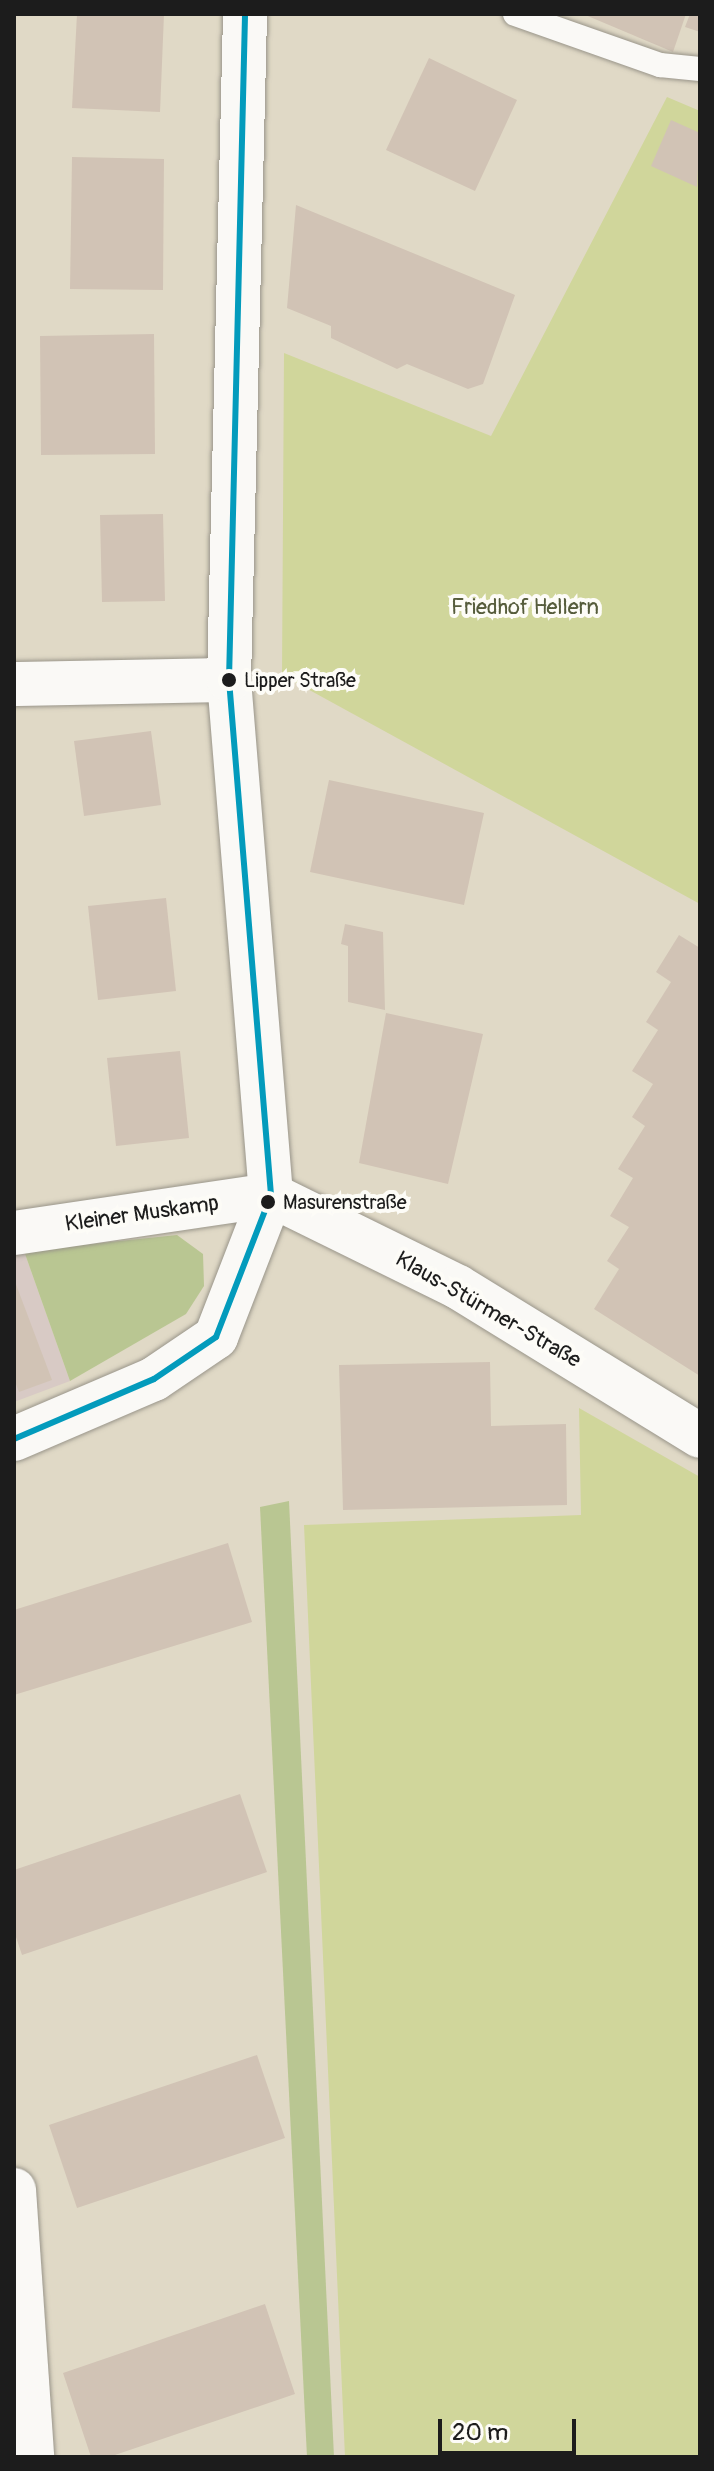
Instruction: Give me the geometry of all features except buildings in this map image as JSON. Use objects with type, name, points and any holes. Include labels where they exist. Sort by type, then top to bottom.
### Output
[{"type":"street","points":[[14,1439],[154,1379],[216,1337],[271,1195],[229,680],[245,14]]},
{"type":"street","points":[[14,684],[229,680]]},
{"type":"street","name":"Kleiner Muskamp","points":[[14,1233],[271,1195]]},
{"type":"street","name":"Klaus-Stürmer-Straße","points":[[271,1195],[458,1287],[700,1436]]},
{"type":"street","points":[[14,2190],[32,2457]]},
{"type":"lane","points":[[515,14],[660,65],[700,69]]},
{"type":"shaded area","points":[[24,1251],[70,1381],[14,1402],[14,1253]]},
{"type":"green space","name":"Friedhof Hellern","points":[[667,97],[700,111],[700,904],[282,675],[284,353],[491,436]]},
{"type":"green space","points":[[177,1235],[203,1254],[204,1286],[186,1314],[70,1381],[24,1251]]},
{"type":"green space","points":[[579,1408],[700,1477],[700,2457],[345,2457],[304,1525],[581,1515]]},
{"type":"green space","points":[[289,1501],[334,2457],[307,2457],[260,1507]]},
{"type":"transit line","points":[[14,1439],[154,1379],[216,1337],[271,1195],[229,680],[245,14]]},
{"type":"place","name":"Lipper Straße","points":[[229,680]]},
{"type":"place","name":"Masurenstraße","points":[[268,1202]]}]
